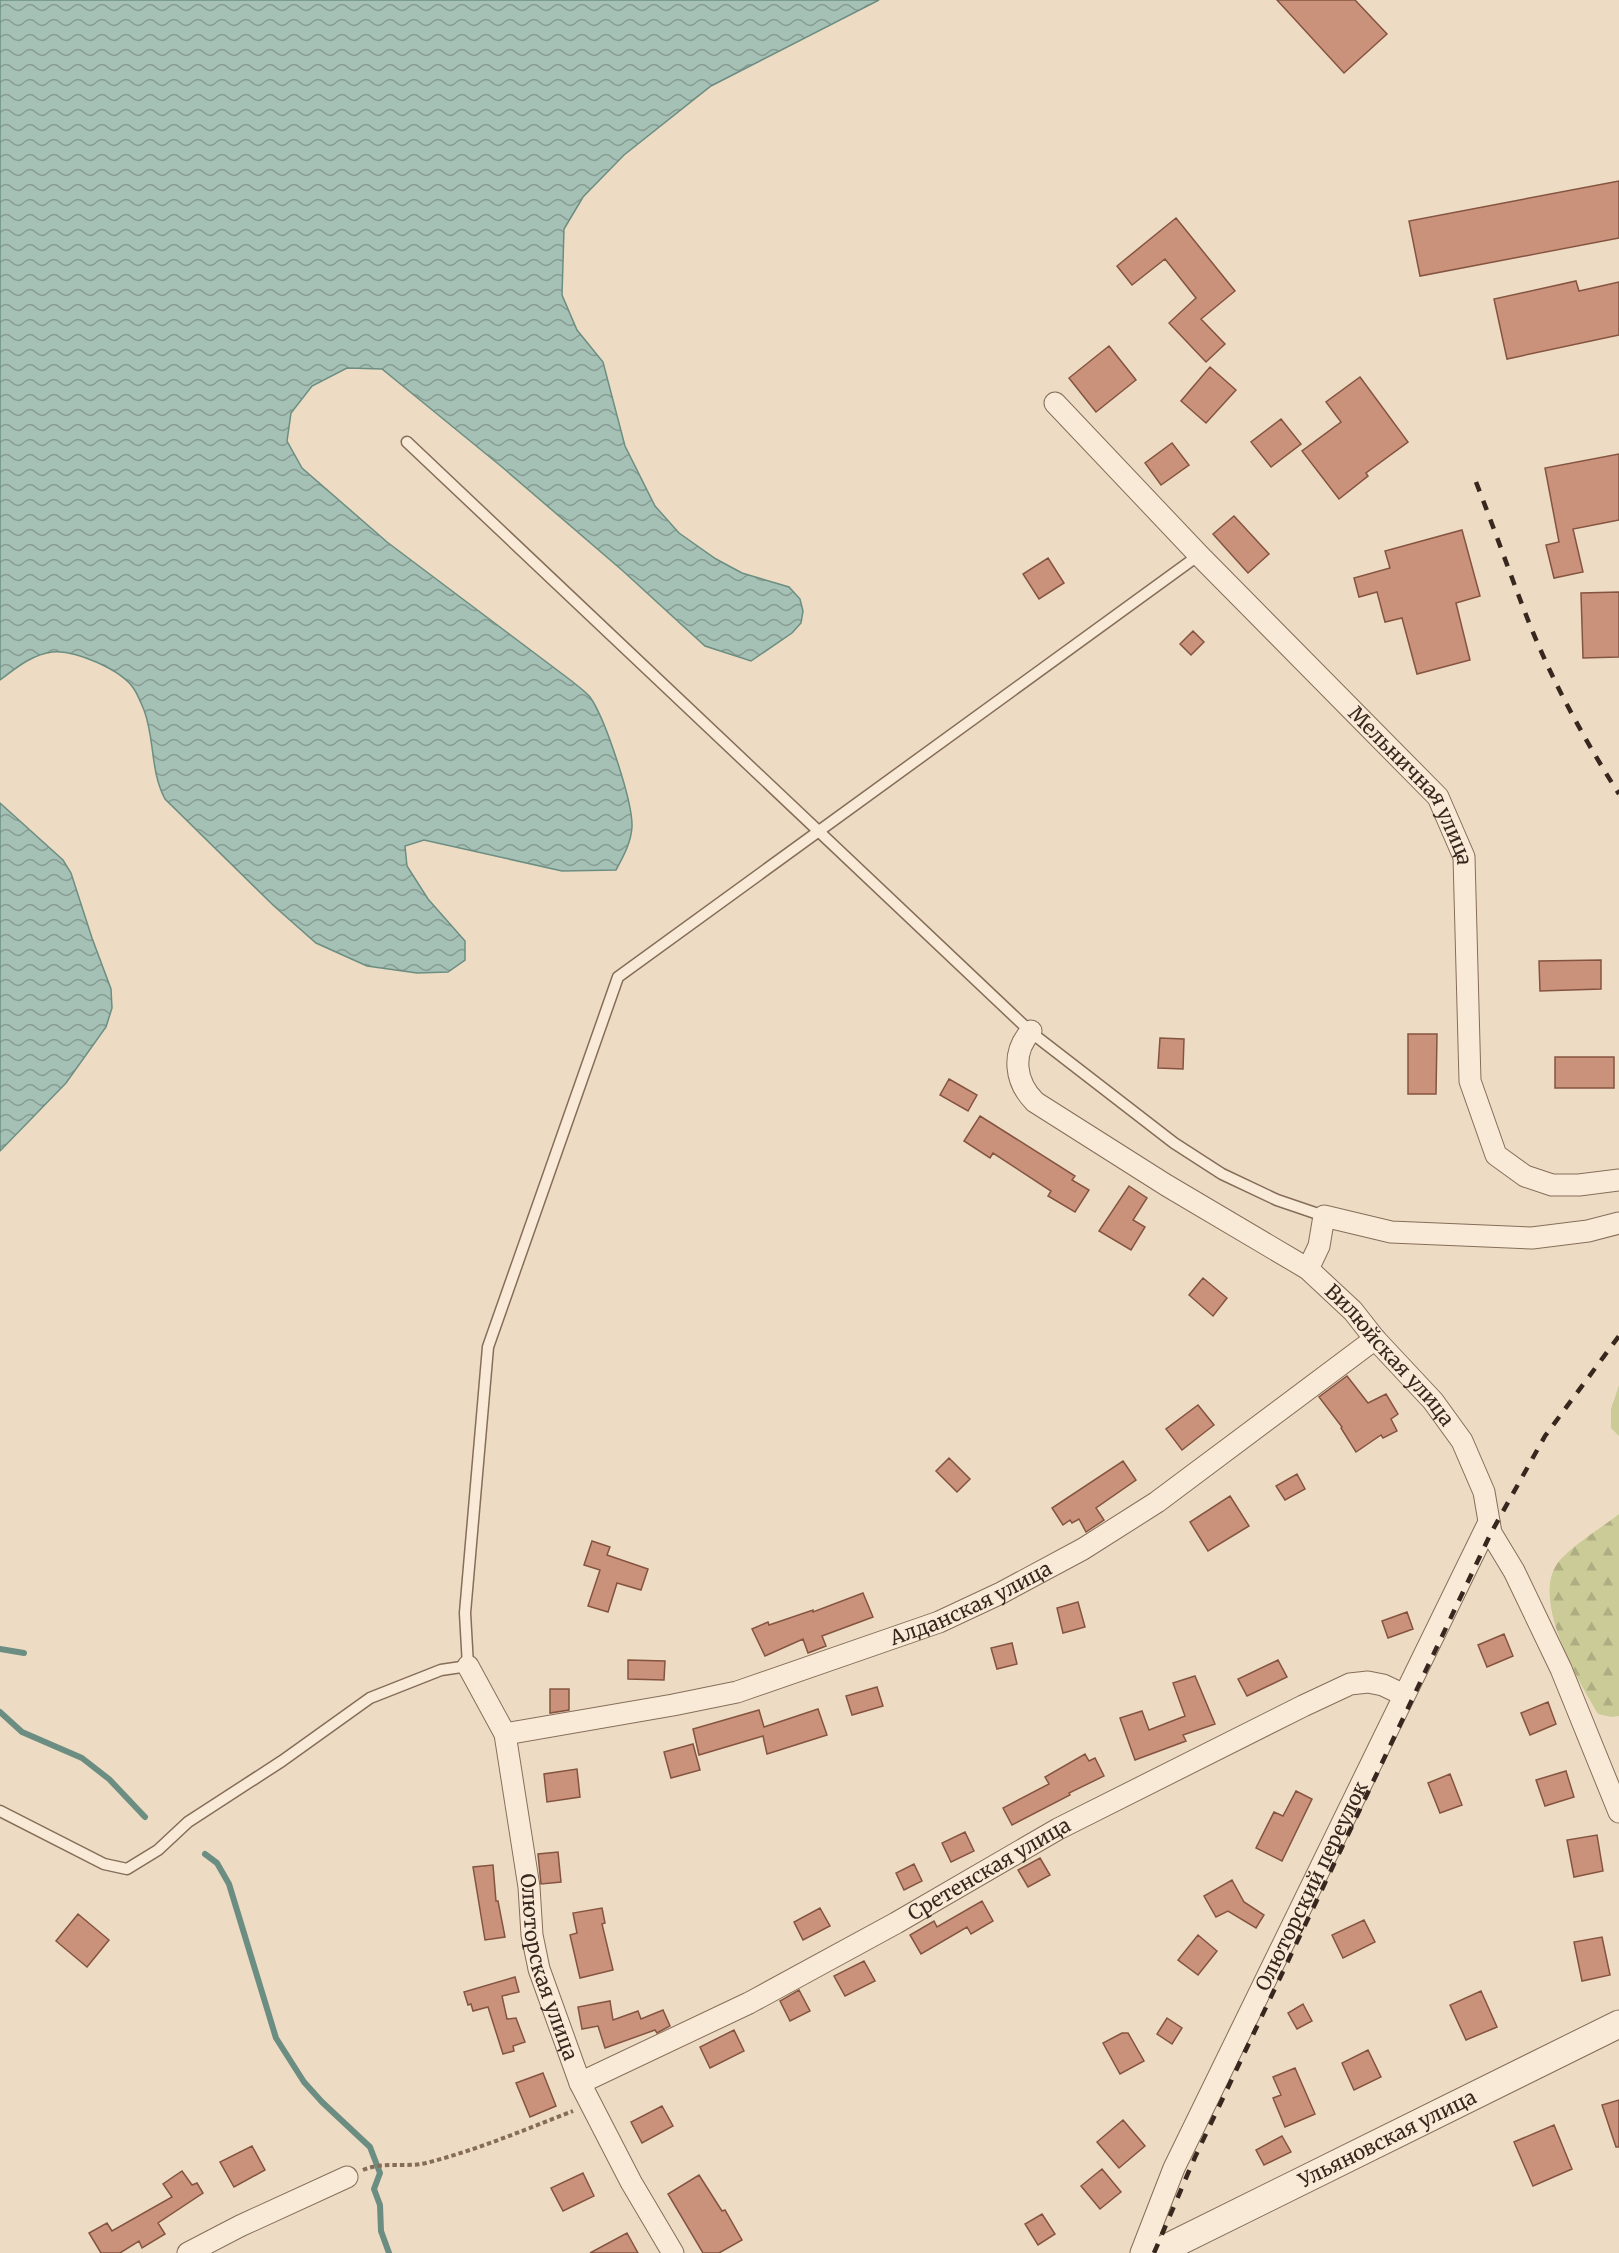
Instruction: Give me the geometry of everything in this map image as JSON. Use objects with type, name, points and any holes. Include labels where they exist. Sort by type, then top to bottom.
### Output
[{"type":"street","name":"Мельничная улица","points":[[1055,403],[1199,555],[1438,798],[1464,857],[1470,1080],[1496,1155],[1525,1176],[1552,1185],[1579,1185],[1619,1180]]},
{"type":"street","name":"Вилюйская улица","points":[[1030,1031],[1020,1045],[1017,1063],[1023,1087],[1035,1102],[1166,1185],[1308,1269],[1353,1311],[1375,1339],[1433,1401],[1462,1441],[1484,1491],[1491,1533],[1514,1571],[1561,1669],[1619,1812]]},
{"type":"street","points":[[1308,1269],[1319,1246],[1324,1216],[1391,1232],[1532,1238],[1588,1231],[1619,1223]]},
{"type":"street","name":"Алданская улица","points":[[505,1734],[673,1706],[737,1692],[939,1622],[1001,1593],[1083,1549],[1157,1502],[1375,1339]]},
{"type":"street","name":"Олюторский переулок","points":[[1141,2253],[1174,2168],[1489,1522]]},
{"type":"street","name":"Олюторская улица","points":[[468,1666],[505,1734],[529,1887],[532,1935],[539,1969],[580,2083],[631,2182],[673,2253]]},
{"type":"street","name":"Сретенская улица","points":[[580,2083],[749,2003],[896,1923],[1058,1829],[1350,1684],[1368,1682],[1383,1685],[1404,1695]]},
{"type":"street","name":"Ульяновская улица","points":[[1169,2250],[1619,2024]]},
{"type":"street","points":[[188,2253],[240,2226],[347,2177]]},
{"type":"lane","points":[[407,442],[1030,1031],[1174,1143],[1222,1174],[1277,1200],[1324,1216]]},
{"type":"lane","points":[[0,1811],[104,1864],[127,1869],[158,1850],[188,1822],[282,1761],[370,1698],[441,1670],[468,1666],[465,1613],[488,1347],[618,977],[1199,555]]},
{"type":"path","points":[[369,2168],[386,2164],[419,2165],[459,2155],[590,2104]]},
{"type":"green space","points":[[1619,1385],[1619,1436],[1611,1428],[1611,1409]]},
{"type":"green space","points":[[1619,1514],[1619,1716],[1611,1717],[1598,1714],[1579,1681],[1559,1638],[1550,1594],[1552,1576],[1560,1560],[1580,1542]]},
{"type":"water","points":[[0,0],[879,0],[711,86],[624,155],[583,197],[564,229],[562,295],[577,330],[603,362],[625,446],[655,506],[679,533],[716,559],[742,573],[789,587],[800,599],[803,611],[801,623],[792,633],[751,661],[705,646],[623,571],[502,467],[382,369],[347,368],[312,386],[291,413],[287,441],[302,468],[387,542],[590,697],[603,723],[623,780],[632,827],[624,855],[616,870],[562,871],[424,840],[405,846],[407,866],[428,899],[465,941],[465,960],[448,972],[417,973],[367,966],[316,943],[274,906],[165,799],[157,777],[144,710],[134,689],[109,668],[84,657],[52,652],[31,659],[0,680]]},
{"type":"water","points":[[0,803],[63,860],[71,873],[111,989],[112,1008],[106,1027],[66,1083],[0,1151]]},
{"type":"building","points":[[1277,0],[1355,0],[1387,34],[1344,73]]},
{"type":"building","points":[[1619,181],[1619,238],[1420,276],[1409,221]]},
{"type":"building","points":[[1176,218],[1235,291],[1201,319],[1225,344],[1206,362],[1169,323],[1196,298],[1165,259],[1132,285],[1117,266]]},
{"type":"building","points":[[1576,281],[1579,291],[1619,282],[1619,335],[1507,359],[1494,299]]},
{"type":"building","points":[[1109,346],[1136,380],[1096,412],[1069,378]]},
{"type":"building","points":[[1210,367],[1236,390],[1206,423],[1181,401]]},
{"type":"building","points":[[1360,377],[1408,442],[1366,473],[1368,476],[1339,499],[1302,451],[1341,422],[1326,402]]},
{"type":"building","points":[[1281,419],[1301,444],[1271,467],[1251,442]]},
{"type":"building","points":[[1172,443],[1189,465],[1161,485],[1145,463]]},
{"type":"building","points":[[1619,454],[1619,520],[1573,529],[1583,572],[1554,578],[1546,545],[1559,542],[1545,468]]},
{"type":"building","points":[[1234,516],[1269,554],[1248,573],[1213,534]]},
{"type":"building","points":[[1462,530],[1480,596],[1456,603],[1470,660],[1417,674],[1402,618],[1385,622],[1377,592],[1359,597],[1354,578],[1390,568],[1385,551]]},
{"type":"building","points":[[1048,558],[1064,583],[1039,599],[1023,574]]},
{"type":"building","points":[[1619,592],[1619,657],[1583,658],[1581,593]]},
{"type":"building","points":[[1193,631],[1204,642],[1191,655],[1180,644]]},
{"type":"building","points":[[1601,960],[1601,989],[1540,991],[1539,961]]},
{"type":"building","points":[[1408,1034],[1437,1034],[1436,1094],[1408,1094]]},
{"type":"building","points":[[1160,1038],[1184,1039],[1183,1069],[1158,1068]]},
{"type":"building","points":[[1555,1057],[1614,1057],[1614,1088],[1555,1088]]},
{"type":"building","points":[[949,1079],[977,1095],[968,1111],[940,1095]]},
{"type":"building","points":[[980,1116],[1075,1176],[1072,1180],[1089,1190],[1075,1212],[1048,1196],[1051,1191],[993,1153],[990,1158],[964,1141]]},
{"type":"building","points":[[1129,1186],[1147,1198],[1133,1220],[1145,1227],[1131,1250],[1099,1231]]},
{"type":"building","points":[[1203,1278],[1227,1298],[1213,1316],[1189,1295]]},
{"type":"building","points":[[1347,1376],[1368,1403],[1386,1394],[1398,1414],[1391,1419],[1397,1431],[1383,1438],[1381,1435],[1356,1452],[1342,1427],[1319,1397]]},
{"type":"building","points":[[1198,1405],[1214,1425],[1182,1450],[1166,1429]]},
{"type":"building","points":[[949,1458],[970,1479],[957,1492],[936,1471]]},
{"type":"building","points":[[1123,1461],[1136,1480],[1096,1508],[1104,1520],[1086,1532],[1079,1519],[1072,1523],[1070,1520],[1063,1525],[1052,1508]]},
{"type":"building","points":[[1297,1474],[1305,1489],[1285,1500],[1276,1486]]},
{"type":"building","points":[[1230,1496],[1249,1526],[1208,1551],[1190,1522]]},
{"type":"building","points":[[592,1541],[610,1547],[607,1555],[648,1569],[641,1590],[617,1583],[608,1612],[588,1606],[600,1570],[584,1565]]},
{"type":"building","points":[[863,1593],[873,1617],[822,1636],[826,1646],[808,1653],[803,1639],[765,1656],[752,1629],[768,1622],[769,1625],[813,1610],[813,1612]]},
{"type":"building","points":[[1078,1602],[1085,1627],[1063,1633],[1057,1608]]},
{"type":"building","points":[[1407,1612],[1413,1629],[1388,1638],[1382,1621]]},
{"type":"building","points":[[1504,1634],[1513,1656],[1487,1667],[1478,1645]]},
{"type":"building","points":[[1012,1643],[1017,1664],[997,1669],[991,1648]]},
{"type":"building","points":[[628,1660],[665,1661],[664,1680],[628,1679]]},
{"type":"building","points":[[1278,1660],[1287,1677],[1247,1696],[1238,1679]]},
{"type":"building","points":[[1195,1676],[1215,1724],[1183,1735],[1186,1741],[1135,1760],[1120,1718],[1142,1711],[1149,1730],[1185,1716],[1173,1683]]},
{"type":"building","points":[[877,1687],[883,1706],[852,1715],[846,1696]]},
{"type":"building","points":[[550,1689],[569,1689],[569,1710],[550,1713]]},
{"type":"building","points":[[1548,1702],[1556,1724],[1530,1735],[1521,1713]]},
{"type":"building","points":[[818,1709],[827,1735],[767,1754],[763,1736],[699,1755],[693,1729],[759,1710],[764,1727]]},
{"type":"building","points":[[693,1744],[700,1770],[671,1778],[664,1752]]},
{"type":"building","points":[[1085,1754],[1089,1761],[1095,1758],[1104,1776],[1012,1825],[1003,1808],[1049,1784],[1045,1777]]},
{"type":"building","points":[[577,1769],[580,1797],[547,1802],[544,1774]]},
{"type":"building","points":[[1566,1771],[1574,1797],[1545,1806],[1536,1780]]},
{"type":"building","points":[[1450,1774],[1462,1805],[1440,1813],[1428,1783]]},
{"type":"building","points":[[1296,1791],[1312,1799],[1282,1861],[1256,1848],[1274,1812],[1283,1816]]},
{"type":"building","points":[[965,1832],[974,1851],[951,1862],[942,1843]]},
{"type":"building","points":[[1597,1835],[1603,1871],[1574,1877],[1567,1840]]},
{"type":"building","points":[[558,1852],[561,1882],[541,1884],[538,1854]]},
{"type":"building","points":[[1040,1858],[1050,1875],[1028,1887],[1018,1870]]},
{"type":"building","points":[[914,1864],[922,1881],[904,1890],[896,1873]]},
{"type":"building","points":[[493,1865],[496,1901],[498,1901],[505,1937],[485,1940],[473,1867]]},
{"type":"building","points":[[1232,1880],[1244,1902],[1264,1915],[1256,1928],[1228,1911],[1216,1917],[1204,1896]]},
{"type":"building","points":[[982,1901],[993,1921],[971,1934],[967,1927],[921,1954],[910,1935],[934,1921],[937,1927]]},
{"type":"building","points":[[602,1908],[605,1923],[602,1924],[613,1970],[580,1978],[570,1935],[577,1933],[573,1913]]},
{"type":"building","points":[[820,1908],[830,1926],[803,1940],[794,1922]]},
{"type":"building","points":[[78,1914],[109,1940],[87,1967],[56,1941]]},
{"type":"building","points":[[1364,1920],[1375,1942],[1343,1958],[1332,1935]]},
{"type":"building","points":[[1198,1935],[1217,1951],[1198,1975],[1178,1960]]},
{"type":"building","points":[[1602,1937],[1610,1975],[1582,1981],[1574,1942]]},
{"type":"building","points":[[864,1961],[875,1981],[845,1996],[834,1976]]},
{"type":"building","points":[[515,1977],[519,1992],[502,1996],[507,2019],[516,2018],[525,2042],[513,2046],[514,2051],[503,2054],[488,2007],[473,2011],[471,2004],[468,2005],[464,1992]]},
{"type":"building","points":[[799,1990],[810,2011],[790,2021],[780,2001]]},
{"type":"building","points":[[1481,1991],[1497,2027],[1466,2040],[1450,2005]]},
{"type":"building","points":[[610,2001],[613,2020],[638,2011],[641,2019],[663,2010],[670,2026],[657,2033],[655,2030],[605,2048],[598,2026],[582,2029],[578,2007]]},
{"type":"building","points":[[1303,2004],[1312,2021],[1297,2029],[1288,2013]]},
{"type":"building","points":[[1167,2018],[1182,2028],[1172,2044],[1157,2034]]},
{"type":"building","points":[[734,2030],[744,2051],[710,2068],[700,2047]]},
{"type":"building","points":[[1122,2033],[1128,2033],[1144,2061],[1120,2074],[1103,2043]]},
{"type":"building","points":[[1368,2050],[1381,2077],[1354,2090],[1342,2063]]},
{"type":"building","points":[[1295,2068],[1315,2114],[1285,2127],[1273,2098],[1281,2095],[1273,2077]]},
{"type":"building","points":[[543,2073],[556,2106],[530,2117],[516,2083]]},
{"type":"building","points":[[1619,2100],[1619,2147],[1616,2147],[1602,2105]]},
{"type":"building","points":[[662,2106],[673,2126],[642,2143],[631,2122]]},
{"type":"building","points":[[1123,2120],[1145,2146],[1119,2168],[1097,2142]]},
{"type":"building","points":[[1554,2125],[1572,2169],[1533,2186],[1514,2142]]},
{"type":"building","points":[[1282,2136],[1291,2152],[1264,2165],[1256,2150]]},
{"type":"building","points":[[252,2146],[265,2170],[234,2187],[220,2162]]},
{"type":"building","points":[[1102,2169],[1121,2192],[1100,2209],[1081,2186]]},
{"type":"building","points":[[182,2171],[192,2185],[197,2183],[203,2193],[158,2223],[165,2234],[142,2248],[139,2241],[120,2253],[101,2253],[89,2233],[107,2223],[112,2231],[172,2197],[163,2184]]},
{"type":"building","points":[[583,2173],[594,2196],[563,2211],[551,2188]]},
{"type":"building","points":[[699,2175],[722,2211],[725,2210],[742,2240],[719,2253],[703,2253],[668,2194]]},
{"type":"building","points":[[1042,2214],[1055,2234],[1038,2245],[1025,2224]]},
{"type":"building","points":[[627,2233],[638,2253],[590,2253]]},
{"type":"waterway","points":[[0,1649],[24,1653]]},
{"type":"waterway","points":[[0,1712],[22,1732],[82,1758],[109,1779],[145,1817]]},
{"type":"waterway","points":[[205,1854],[217,1863],[229,1884],[276,2038],[304,2082],[370,2147],[380,2173],[374,2189],[380,2205],[381,2231],[389,2253]]},
{"type":"railway","points":[[1476,482],[1547,665],[1581,731],[1619,794]]},
{"type":"railway","points":[[1154,2253],[1195,2157],[1491,1533],[1545,1436],[1619,1336]]}]
